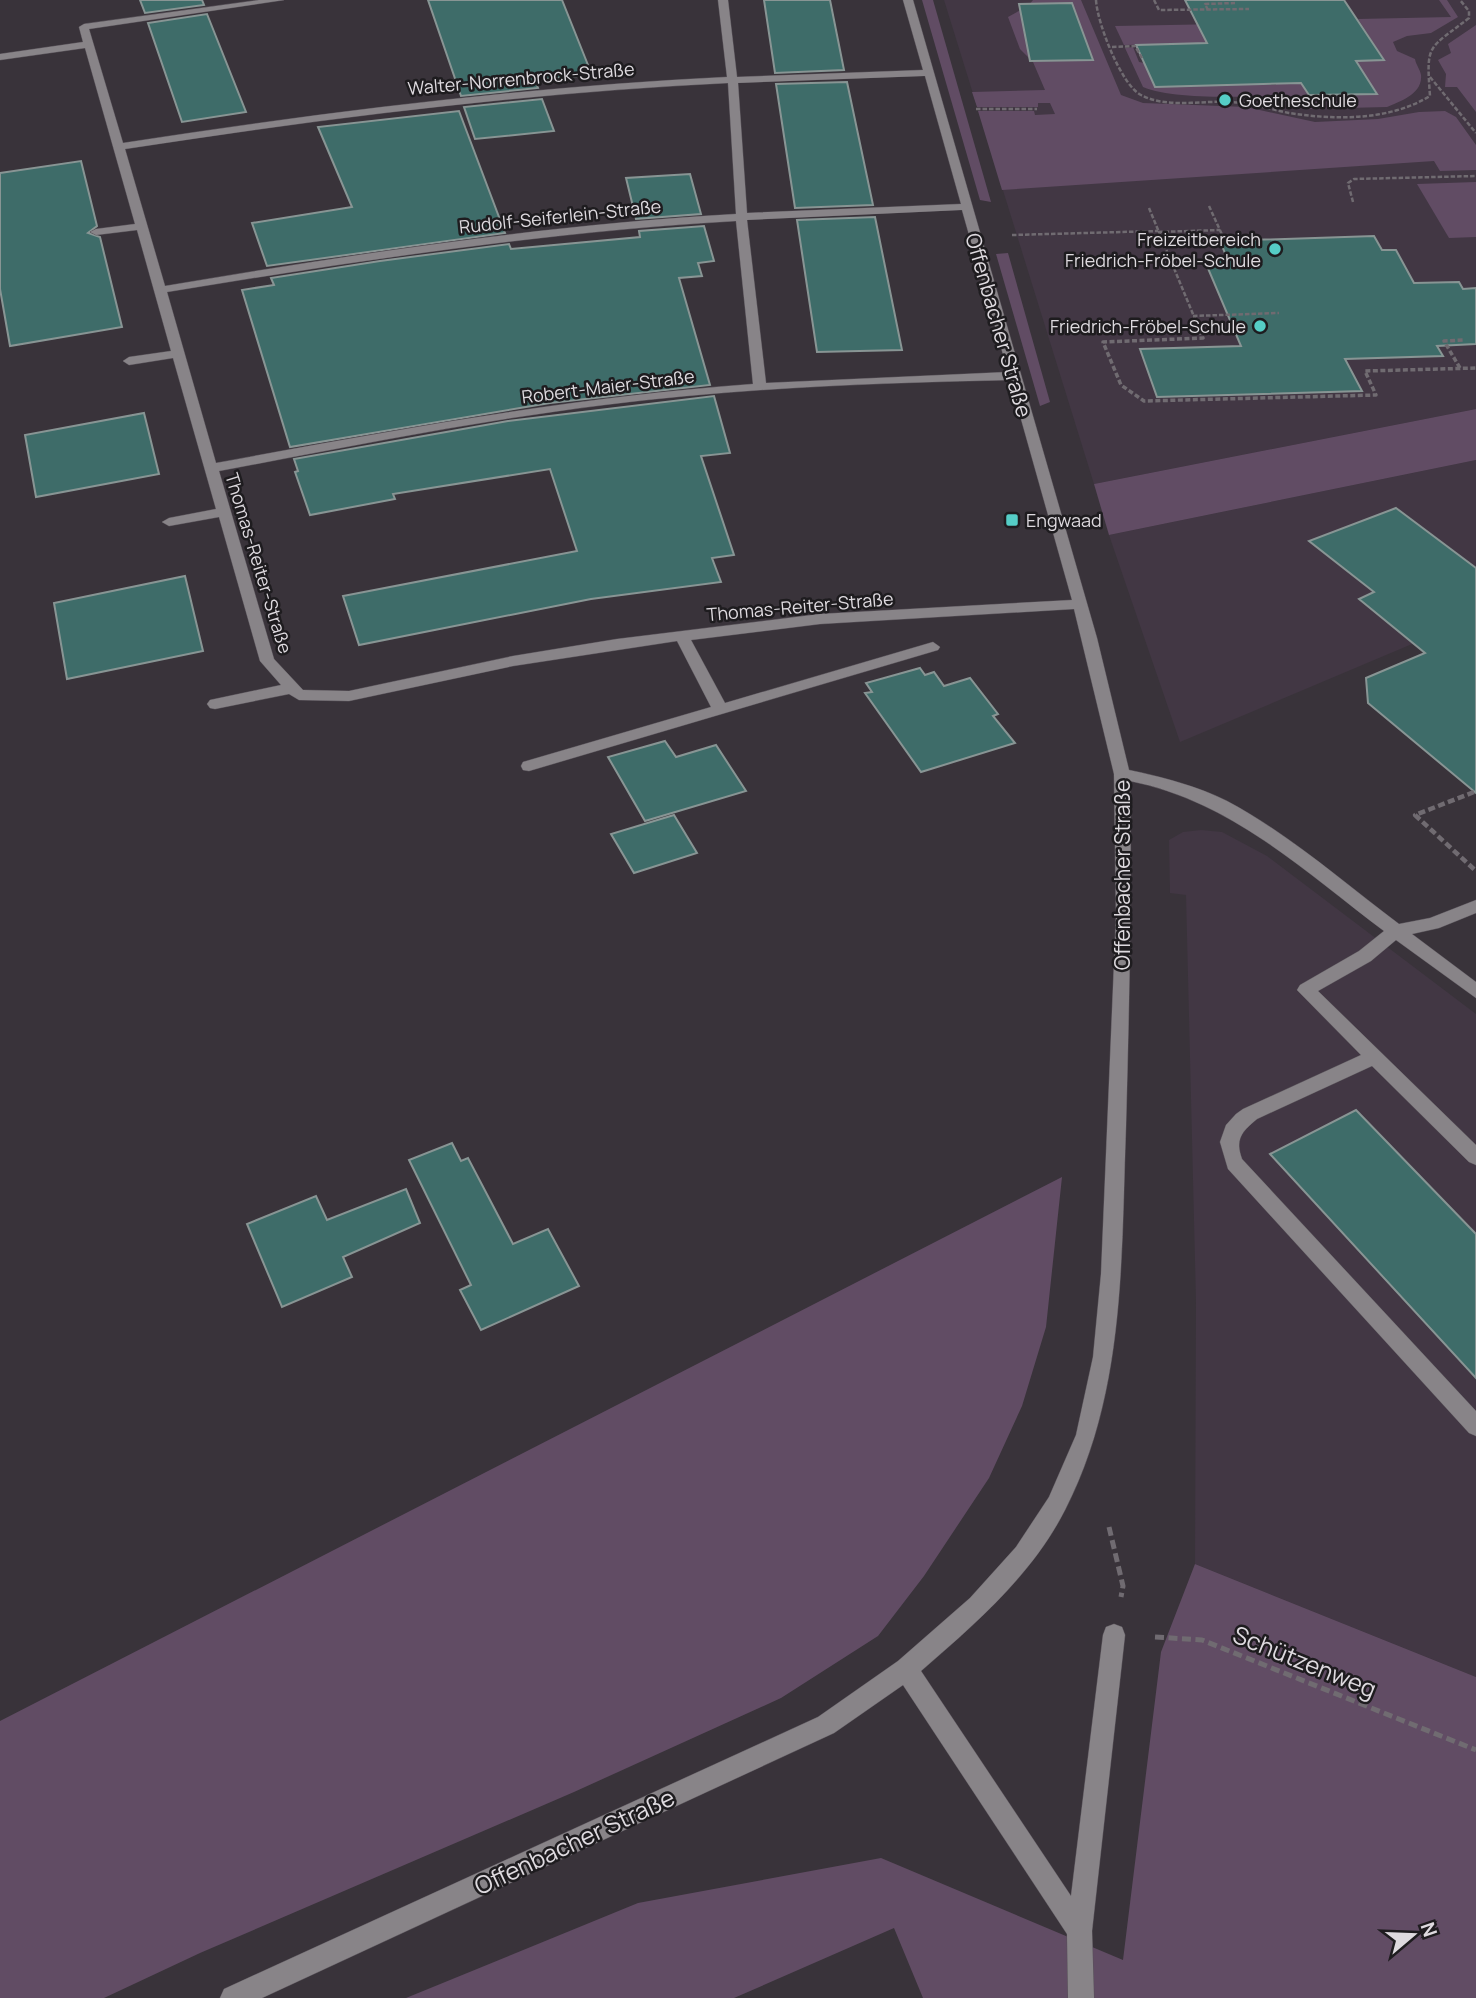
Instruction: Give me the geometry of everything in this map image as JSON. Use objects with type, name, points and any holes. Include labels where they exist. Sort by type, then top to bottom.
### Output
[{"type":"street","points":[[0,57],[89,44],[85,27],[279,0]]},
{"type":"street","points":[[723,0],[732,71],[730,80],[742,216],[760,388]]},
{"type":"street","name":"Offenbacher Straße","points":[[233,1998],[826,1725],[906,1669],[978,1606],[1024,1554],[1057,1504],[1087,1435],[1103,1357],[1111,1274],[1124,916],[1122,774],[1080,604],[908,0]]},
{"type":"street","name":"Thomas-Reiter-Straße","points":[[89,44],[267,661],[299,695],[349,696],[513,661],[820,619],[1080,604]]},
{"type":"street","name":"Walter-Norrenbrock-Straße","points":[[118,147],[348,113],[593,88],[929,73]]},
{"type":"street","name":"Rudolf-Seiferlein-Straße","points":[[160,290],[383,253],[589,229],[742,216],[967,207]]},
{"type":"street","points":[[96,232],[142,226]]},
{"type":"street","points":[[129,361],[178,354]]},
{"type":"street","name":"Robert-Maier-Straße","points":[[211,468],[422,429],[593,403],[760,388],[1014,376]]},
{"type":"street","points":[[169,522],[223,512]]},
{"type":"street","points":[[681,636],[721,710]]},
{"type":"street","points":[[530,766],[933,647]]},
{"type":"street","points":[[215,705],[293,688]]},
{"type":"street","points":[[1122,774],[1147,779],[1219,804],[1262,830],[1476,991]]},
{"type":"street","points":[[1476,906],[1433,923],[1396,931],[1365,956],[1306,990],[1476,1157]]},
{"type":"street","points":[[1375,1058],[1250,1114],[1238,1123],[1229,1136],[1228,1149],[1235,1164],[1476,1426]]},
{"type":"street","points":[[1082,1998],[1079,1931],[1114,1635]]},
{"type":"street","points":[[906,1669],[1079,1931]]},
{"type":"path","points":[[1096,0],[1094,8],[1131,87],[1139,95],[1157,99],[1231,102],[1308,115],[1391,112],[1418,105],[1430,96],[1427,60],[1430,49],[1469,18],[1469,11],[1460,0]]},
{"type":"path","points":[[1154,0],[1159,10],[1249,9]]},
{"type":"path","points":[[1208,9],[1205,4],[1235,3]]},
{"type":"path","points":[[1112,47],[1135,46],[1143,60]]},
{"type":"path","points":[[1430,76],[1476,133]]},
{"type":"path","points":[[1271,107],[1288,99],[1311,98]]},
{"type":"path","points":[[972,109],[1037,109]]},
{"type":"path","points":[[1353,202],[1348,183],[1354,179],[1476,176]]},
{"type":"path","points":[[1209,206],[1224,239]]},
{"type":"path","points":[[1149,208],[1203,338],[1103,342],[1121,385],[1144,401],[1376,395],[1365,371],[1476,368]]},
{"type":"path","points":[[1009,235],[1220,230]]},
{"type":"path","points":[[1193,316],[1279,313]]},
{"type":"path","points":[[1460,368],[1444,341],[1464,340]]},
{"type":"path","points":[[1474,792],[1415,815],[1476,871]]},
{"type":"path","points":[[1109,1527],[1123,1586],[1114,1635]]},
{"type":"path","name":"Schützenweg","points":[[1114,1635],[1202,1640],[1476,1750]]},
{"type":"shaded area","points":[[922,0],[933,0],[991,202],[980,200]]},
{"type":"shaded area","points":[[944,0],[1476,0],[1476,409],[1094,484]]},
{"type":"shaded area","points":[[1033,0],[1081,0],[1121,95],[1143,103],[1246,107],[1315,122],[1378,119],[1445,111],[1456,117],[1476,145],[1476,170],[1440,171],[1434,161],[1002,190],[978,111],[1034,111],[1035,115],[1055,114],[1050,103],[1038,103],[1038,107],[977,107],[972,92],[1045,90],[1033,62],[1020,49],[1008,17],[1028,6]]},
{"type":"shaded area","points":[[1439,0],[1447,0],[1458,17],[1431,33],[1407,36],[1393,42],[1397,51],[1415,59],[1421,82],[1414,93],[1387,107],[1304,109],[1296,96],[1218,97],[1157,91],[1143,87],[1125,48],[1133,47],[1139,62],[1267,85],[1276,85],[1274,79],[1299,79],[1313,102],[1341,101],[1338,95],[1377,93],[1356,61],[1384,59],[1358,19],[1451,17]]},
{"type":"shaded area","points":[[1223,24],[1253,42],[1124,45],[1115,26]]},
{"type":"shaded area","points":[[1476,25],[1476,112],[1457,87],[1445,87],[1446,74],[1438,60],[1451,53],[1448,44]]},
{"type":"shaded area","points":[[1476,182],[1476,237],[1449,238],[1417,184]]},
{"type":"shaded area","points":[[1008,253],[1050,402],[1040,406],[996,254]]},
{"type":"shaded area","points":[[1476,409],[1476,460],[1109,535],[1094,484]]},
{"type":"shaded area","points":[[1476,460],[1476,617],[1180,742],[1109,535]]},
{"type":"shaded area","points":[[1183,832],[1222,832],[1267,856],[1476,1014],[1476,1677],[1195,1564],[1196,1301],[1186,895],[1170,893],[1169,840]]},
{"type":"shaded area","points":[[1062,1177],[1046,1327],[1022,1406],[989,1478],[924,1576],[878,1636],[781,1698],[574,1792],[200,1953],[104,1998],[0,1998],[0,1721]]},
{"type":"shaded area","points":[[1195,1564],[1476,1677],[1476,1998],[923,1998],[894,1928],[734,1998],[406,1998],[638,1903],[881,1858],[1123,1960],[1161,1652]]},
{"type":"building","points":[[140,0],[202,0],[204,5],[145,13]]},
{"type":"building","points":[[428,0],[562,0],[592,75],[535,80],[538,88],[461,96]]},
{"type":"building","points":[[764,0],[830,0],[844,70],[775,73]]},
{"type":"building","points":[[1185,0],[1344,0],[1384,60],[1356,61],[1377,94],[1309,95],[1301,83],[1155,87],[1136,45],[1207,43]]},
{"type":"building","points":[[1072,3],[1093,60],[1030,61],[1019,4]]},
{"type":"building","points":[[207,14],[246,112],[182,122],[148,23]]},
{"type":"building","points":[[847,82],[873,205],[795,208],[776,84]]},
{"type":"building","points":[[542,99],[554,131],[475,139],[464,107]]},
{"type":"building","points":[[459,111],[505,233],[267,266],[252,223],[352,207],[318,127]]},
{"type":"building","points":[[81,161],[97,226],[88,233],[100,237],[122,327],[10,346],[0,289],[0,173]]},
{"type":"building","points":[[690,174],[701,214],[636,219],[626,178]]},
{"type":"building","points":[[875,217],[902,350],[817,352],[797,220]]},
{"type":"building","points":[[704,226],[714,261],[698,263],[702,276],[679,278],[710,385],[550,403],[290,447],[242,290],[274,285],[271,278],[380,261],[509,244],[511,249],[640,237],[639,231]]},
{"type":"building","points":[[1374,236],[1382,250],[1396,250],[1414,283],[1459,282],[1463,289],[1476,288],[1476,344],[1437,346],[1443,356],[1345,359],[1362,391],[1157,397],[1140,349],[1241,346],[1204,259],[1227,258],[1220,241]]},
{"type":"building","points":[[714,396],[730,453],[701,456],[734,555],[712,558],[721,582],[591,599],[359,645],[343,596],[577,551],[550,469],[393,494],[395,499],[310,515],[295,472],[298,471],[294,459],[508,421]]},
{"type":"building","points":[[144,413],[159,474],[36,497],[25,435]]},
{"type":"building","points":[[1396,508],[1476,568],[1476,793],[1368,703],[1366,678],[1425,653],[1359,599],[1374,592],[1309,541]]},
{"type":"building","points":[[185,576],[203,651],[67,679],[54,603]]},
{"type":"building","points":[[920,668],[925,675],[934,672],[944,686],[970,678],[998,714],[993,716],[1015,743],[921,772],[865,693],[872,692],[866,683]]},
{"type":"building","points":[[665,741],[676,757],[716,745],[746,791],[645,821],[608,757]]},
{"type":"building","points":[[674,815],[697,853],[634,873],[611,834]]},
{"type":"building","points":[[1356,1110],[1476,1234],[1476,1378],[1270,1154]]},
{"type":"building","points":[[452,1143],[461,1161],[468,1158],[513,1244],[548,1229],[579,1286],[481,1330],[460,1290],[471,1285],[409,1160]]},
{"type":"building","points":[[406,1189],[420,1223],[343,1257],[352,1277],[282,1307],[247,1224],[316,1196],[327,1220]]},
{"type":"place","name":"Goetheschule","points":[[1225,100]]},
{"type":"place","name":"Freizeitbereich Friedrich-Fröbel-Schule","points":[[1275,249]]},
{"type":"place","name":"Friedrich-Fröbel-Schule","points":[[1260,326]]},
{"type":"place","name":"Engwaad","points":[[1012,520]]}]
